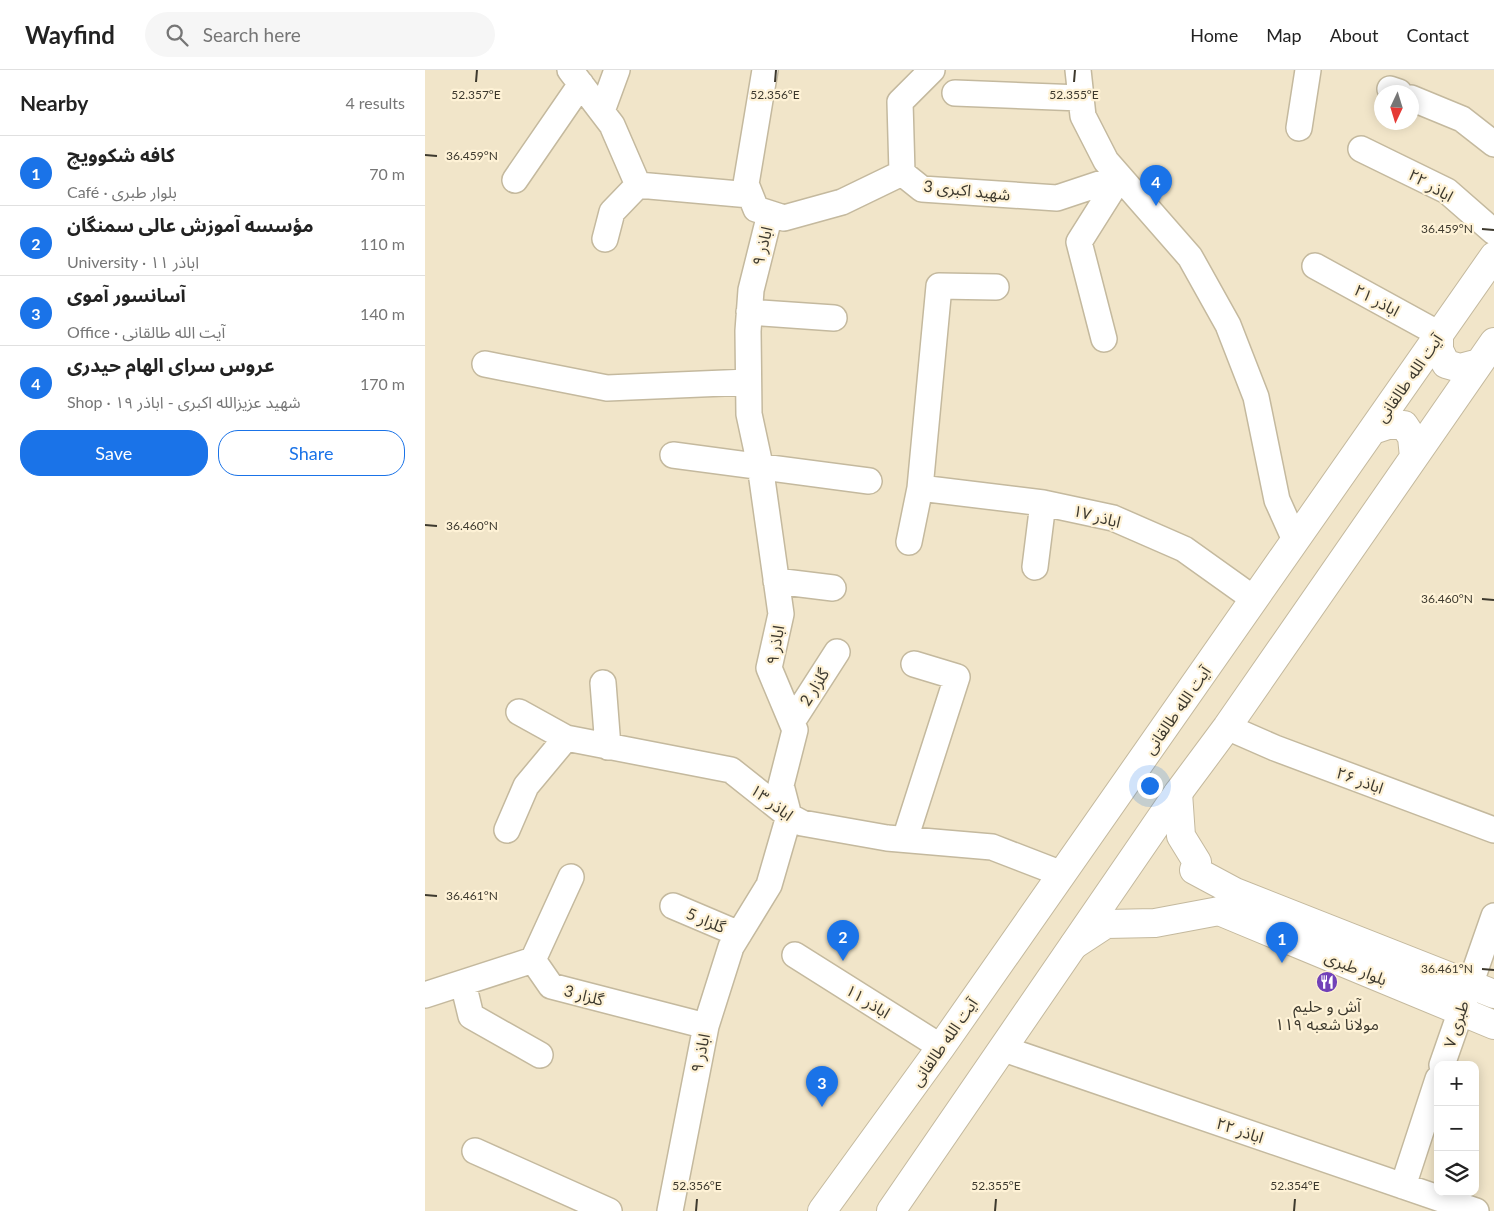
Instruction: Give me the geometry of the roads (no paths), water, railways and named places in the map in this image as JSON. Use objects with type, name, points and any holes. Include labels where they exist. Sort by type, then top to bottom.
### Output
[{"type":"main road","name":"آیت الله طالقانی","points":[[822,1211],[941,1047],[1494,256]]},
{"type":"main road","points":[[1439,334],[1439,350],[1446,364],[1460,368],[1487,353]]},
{"type":"main road","points":[[891,1211],[1178,793],[1227,727],[1487,353]]},
{"type":"main road","points":[[1373,430],[1388,424],[1404,424],[1412,437],[1414,458]]},
{"type":"main road","points":[[1074,945],[1107,924],[1155,923],[1227,902],[1194,870],[1197,862],[1181,836],[1178,793]]},
{"type":"main road","name":"بلوار طبری","points":[[1227,902],[1494,994]]},
{"type":"main road","name":"بلوار طبری","points":[[1227,902],[1460,1011],[1494,1025]]},
{"type":"street","points":[[602,111],[617,70]]},
{"type":"street","points":[[751,195],[746,184],[765,70]]},
{"type":"street","name":"شهید اکبری 3","points":[[932,70],[900,102],[902,173],[922,188],[1057,198],[1120,177]]},
{"type":"street","points":[[1078,70],[1083,116],[1106,161],[1191,257],[1228,325],[1256,397],[1277,500],[1295,540]]},
{"type":"street","points":[[1299,128],[1308,70]]},
{"type":"street","points":[[515,180],[575,77],[612,125],[638,184]]},
{"type":"street","points":[[955,93],[1081,98]]},
{"type":"street","points":[[1419,101],[1461,119],[1494,144]]},
{"type":"street","name":"اباذر ۲۲","points":[[1361,149],[1447,191],[1494,232]]},
{"type":"street","points":[[770,214],[784,218],[842,202],[902,173]]},
{"type":"street","points":[[1104,339],[1079,242],[1120,177]]},
{"type":"street","points":[[638,184],[751,195]]},
{"type":"street","points":[[605,239],[612,212],[638,184]]},
{"type":"street","name":"اباذر ۹","points":[[670,1211],[706,1026],[731,947],[769,886],[789,816],[781,785],[795,730],[769,668],[781,614],[760,465],[749,414],[749,312],[751,290],[770,214],[756,210],[751,195]]},
{"type":"street","name":"اباذر ۲۱","points":[[1315,266],[1439,334]]},
{"type":"street","points":[[909,542],[920,488],[939,286],[996,286]]},
{"type":"street","points":[[749,312],[834,318]]},
{"type":"street","points":[[485,364],[607,388],[748,382]]},
{"type":"street","points":[[673,455],[760,465],[869,481]]},
{"type":"street","name":"اباذر ۱۷","points":[[920,488],[1043,503],[1113,518],[1184,549],[1254,599]]},
{"type":"street","points":[[1035,567],[1043,503]]},
{"type":"street","points":[[776,582],[833,588]]},
{"type":"street","name":"گلزار 2","points":[[792,722],[837,652]]},
{"type":"street","points":[[905,840],[957,677],[914,664]]},
{"type":"street","points":[[603,683],[608,747]]},
{"type":"street","name":"اباذر ۱۳","points":[[519,712],[566,738],[731,770],[789,816],[803,823],[905,840],[992,847],[1062,874]]},
{"type":"street","name":"اباذر ۲۶","points":[[1227,727],[1275,748],[1494,830]]},
{"type":"street","points":[[507,830],[526,786],[566,738]]},
{"type":"street","points":[[425,996],[533,960],[571,878]]},
{"type":"street","name":"گلزار 5","points":[[673,906],[739,934]]},
{"type":"street","name":"طبری ۷","points":[[1444,1061],[1469,984],[1494,916]]},
{"type":"street","name":"اباذر ۱۱","points":[[795,955],[941,1047]]},
{"type":"street","name":"گلزار 3","points":[[533,960],[551,986],[706,1026]]},
{"type":"street","points":[[463,984],[471,1016],[540,1056]]},
{"type":"street","name":"اباذر ۲۲","points":[[1004,1049],[1475,1211]]},
{"type":"street","points":[[1403,1186],[1434,1092]]},
{"type":"street","points":[[475,1151],[609,1211]]},
{"type":"place","name":"عروس سرای الهام حیدری","points":[[1156,206]]},
{"type":"place","name":"مؤسسه آموزش عالی سمنگان","points":[[843,961]]},
{"type":"place","name":"کافه شکوویچ","points":[[1282,963]]},
{"type":"place","name":"آش و حلیم مولانا شعبه ۱۱۹","points":[[1327,982]]},
{"type":"place","name":"آسانسور آموی","points":[[822,1107]]}]
